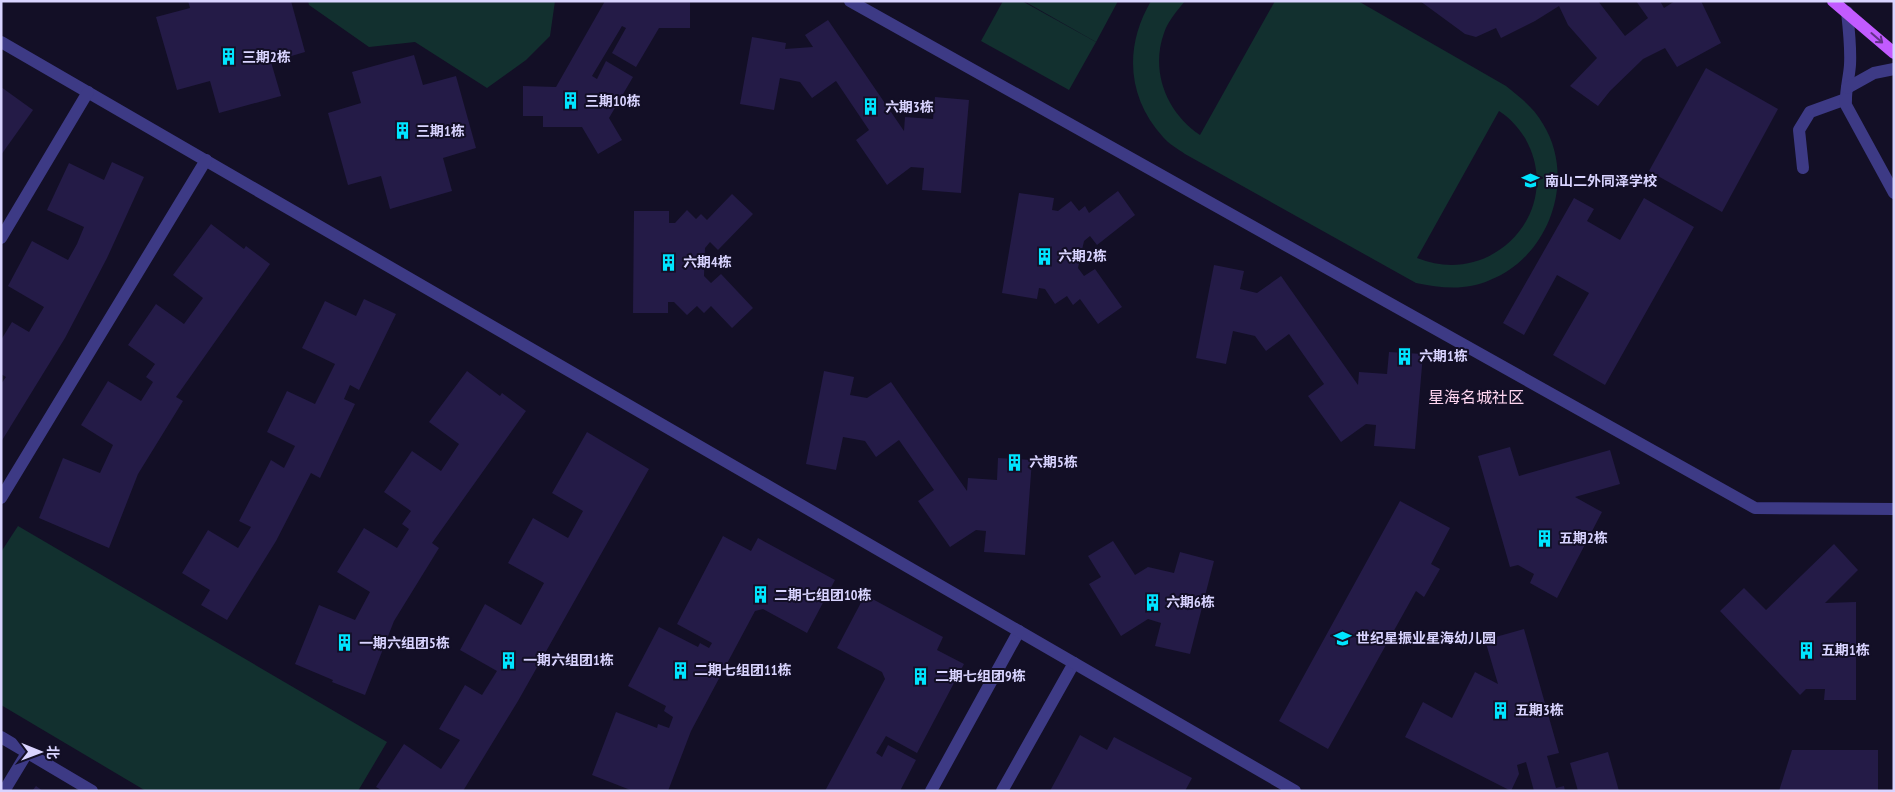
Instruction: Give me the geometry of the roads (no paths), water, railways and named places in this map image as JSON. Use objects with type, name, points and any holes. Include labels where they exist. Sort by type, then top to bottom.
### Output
[{"type":"main road","points":[[1833,1],[1894,53]]},
{"type":"street","points":[[850,1],[1755,508],[1894,509]]},
{"type":"street","points":[[1847,12],[1850,41],[1846,94],[1850,112],[1894,193]]},
{"type":"street","points":[[1,42],[1295,791]]},
{"type":"street","points":[[1803,168],[1799,130],[1810,112],[1846,94],[1874,73],[1894,69]]},
{"type":"street","points":[[1,238],[88,92]]},
{"type":"street","points":[[1,498],[206,160]]},
{"type":"street","points":[[931,791],[1019,631]]},
{"type":"street","points":[[1002,791],[1074,663]]},
{"type":"street","points":[[1,738],[92,791]]},
{"type":"street","points":[[4,791],[26,753]]},
{"type":"place","name":"三期2栋","points":[[228,57]]},
{"type":"place","name":"三期10栋","points":[[571,101]]},
{"type":"place","name":"六期3栋","points":[[871,107]]},
{"type":"place","name":"三期1栋","points":[[402,131]]},
{"type":"place","name":"南山二外同泽学校","points":[[1531,181]]},
{"type":"place","name":"六期2栋","points":[[1044,256]]},
{"type":"place","name":"六期4栋","points":[[669,262]]},
{"type":"place","name":"六期1栋","points":[[1405,356]]},
{"type":"place","name":"六期5栋","points":[[1015,462]]},
{"type":"place","name":"五期2栋","points":[[1545,538]]},
{"type":"place","name":"二期七组团10栋","points":[[760,595]]},
{"type":"place","name":"六期6栋","points":[[1152,602]]},
{"type":"place","name":"世纪星振业星海幼儿园","points":[[1342,638]]},
{"type":"place","name":"一期六组团5栋","points":[[345,643]]},
{"type":"place","name":"五期1栋","points":[[1807,650]]},
{"type":"place","name":"一期六组团1栋","points":[[509,660]]},
{"type":"place","name":"二期七组团11栋","points":[[680,670]]},
{"type":"place","name":"二期七组团9栋","points":[[921,676]]},
{"type":"place","name":"五期3栋","points":[[1501,710]]},
{"type":"district","name":"星海名城社区","points":[[1476,397]]}]
